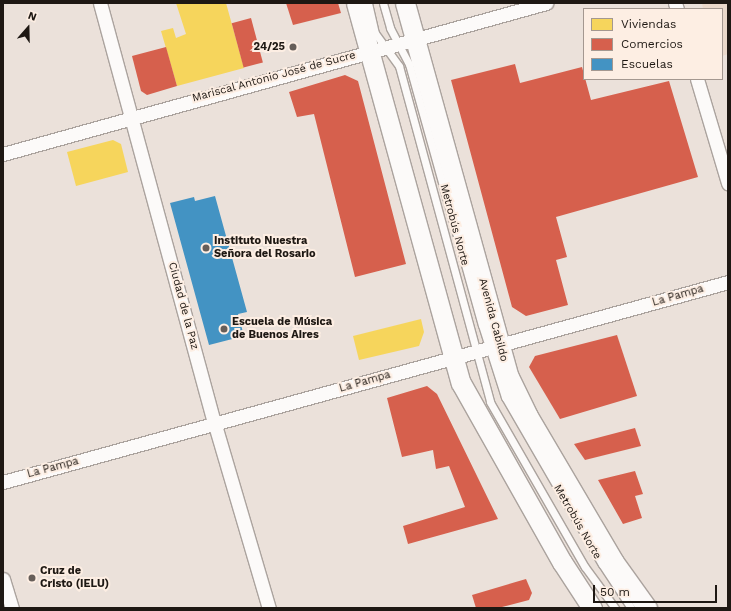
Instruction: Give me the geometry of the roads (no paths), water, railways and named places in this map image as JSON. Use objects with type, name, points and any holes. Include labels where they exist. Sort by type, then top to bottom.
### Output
[{"type":"main road","name":"Avenida Cabildo","points":[[356,3],[393,45],[495,347],[528,416],[614,562],[647,608]]},
{"type":"main road","name":"Avenida Cabildo","points":[[405,3],[393,45],[454,358],[461,383],[470,402],[562,562],[590,607]]},
{"type":"street","name":"Ciudad de la Paz","points":[[100,3],[215,424],[269,608]]},
{"type":"street","name":"Mariscal Antonio José de Sucre","points":[[3,154],[132,116],[546,3]]},
{"type":"street","points":[[697,80],[728,184]]},
{"type":"street","name":"La Pampa","points":[[3,482],[728,282]]},
{"type":"street","points":[[3,579],[12,608]]},
{"type":"lane","points":[[368,3],[375,33],[393,45]]},
{"type":"lane","name":"Metrobús Norte","points":[[383,3],[482,377],[496,414],[585,567],[615,608]]},
{"type":"lane","name":"Metrobús Norte","points":[[495,347],[505,397],[515,417],[602,564],[631,608]]},
{"type":"place","name":"24/25","points":[[293,47]]},
{"type":"place","name":"Instituto Nuestra Señora del Rosario","points":[[206,248]]},
{"type":"place","name":"Escuela de Música de Buenos Aires","points":[[224,329]]},
{"type":"place","name":"Cruz de Cristo (IELU)","points":[[32,578]]}]
